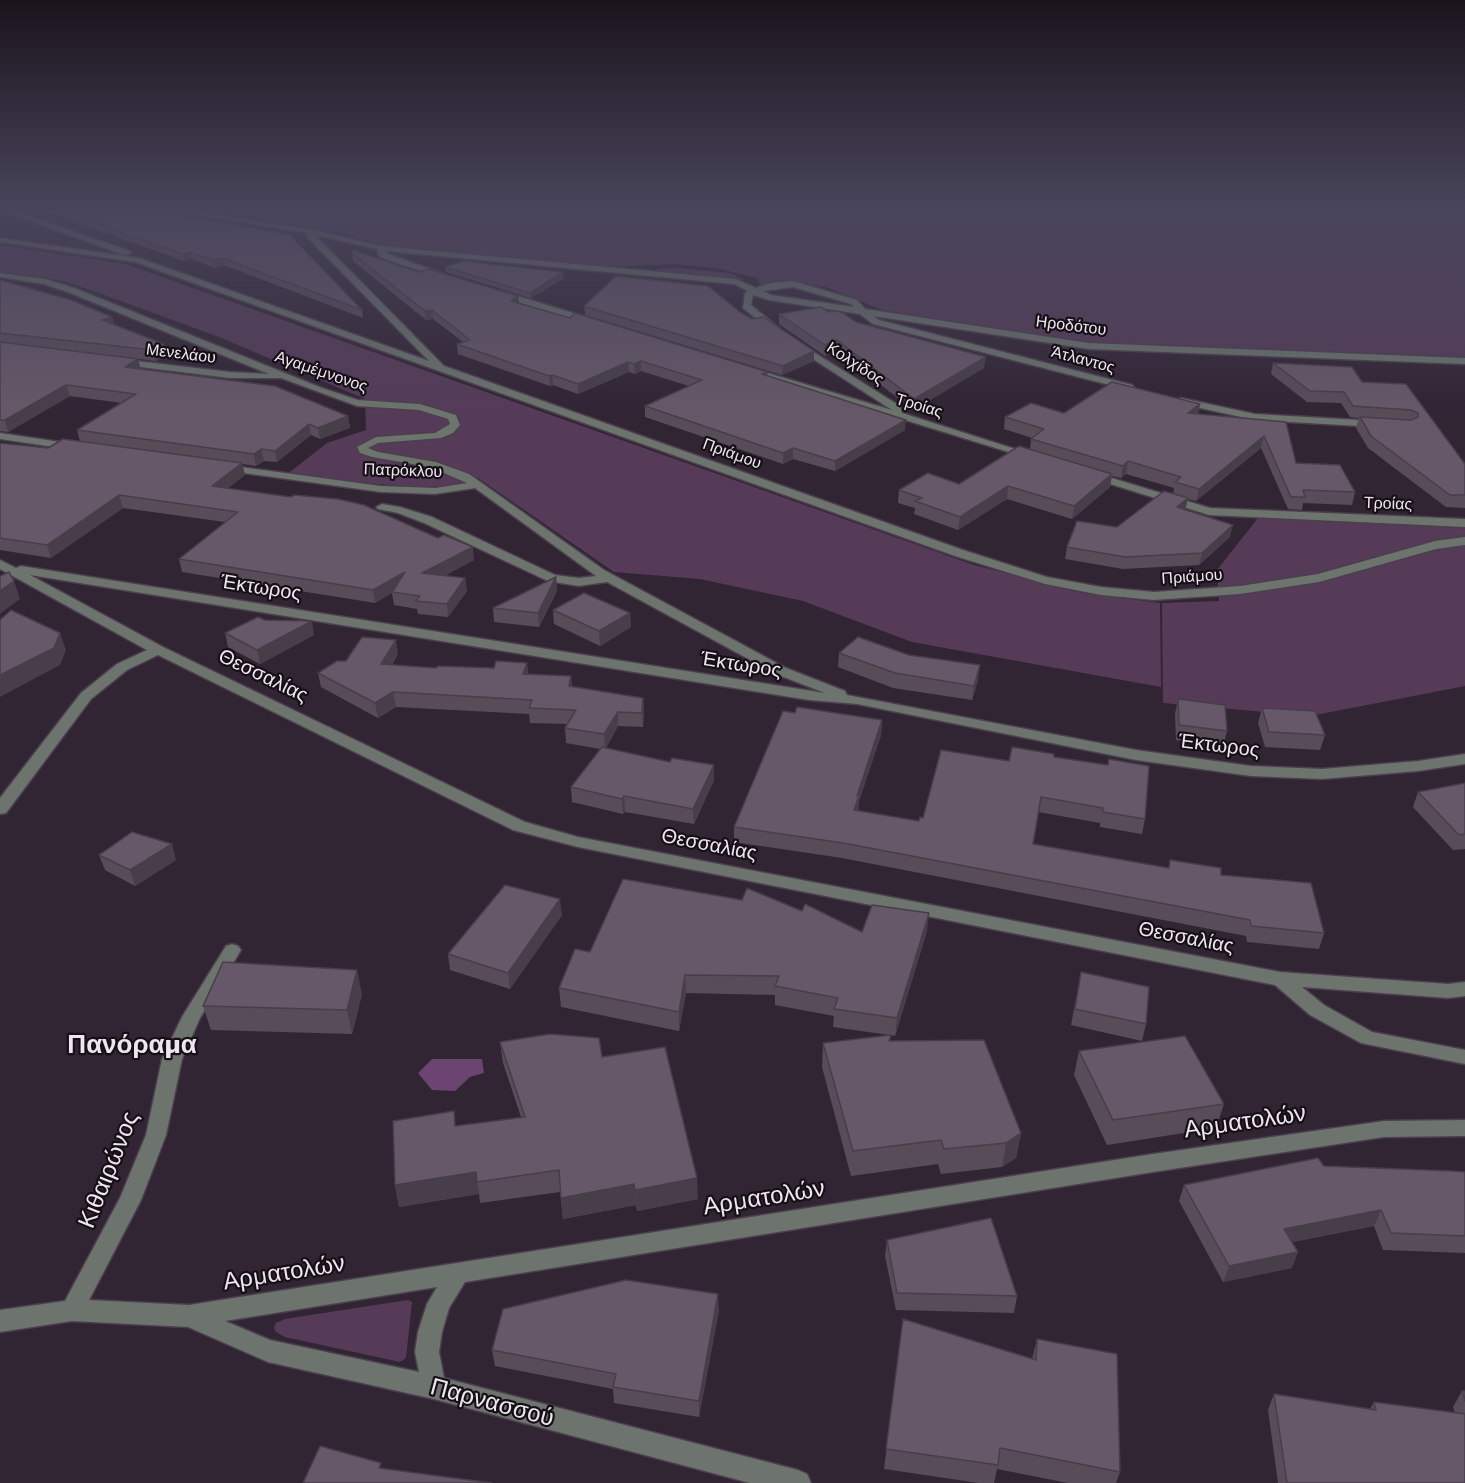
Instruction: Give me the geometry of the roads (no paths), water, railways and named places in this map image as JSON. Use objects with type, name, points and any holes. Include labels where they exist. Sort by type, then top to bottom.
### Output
[{"type":"street","name":"Αγαμέμνονος","points":[[1,275],[45,282],[70,290],[286,377],[357,403],[420,407],[452,417],[455,425],[449,431],[437,436],[376,440],[362,447],[364,451],[376,455],[432,464],[465,476],[478,484]]},
{"type":"street","name":"Πριάμου","points":[[179,275],[958,553],[1045,580],[1101,591],[1154,596],[1240,590],[1319,578],[1435,545],[1465,541]]},
{"type":"street","points":[[350,275],[441,368]]},
{"type":"street","points":[[441,275],[449,278]]},
{"type":"street","name":"Ηροδότου","points":[[679,275],[736,282],[769,297],[1089,345],[1465,361]]},
{"type":"street","points":[[753,291],[793,284],[809,287],[854,302],[863,312]]},
{"type":"street","name":"Κολχίδος","points":[[753,291],[749,293],[746,306],[785,336],[896,408],[902,417]]},
{"type":"street","points":[[494,292],[596,323]]},
{"type":"street","name":"Άτλαντος","points":[[863,312],[876,322],[1136,389]]},
{"type":"street","name":"Μενελάου","points":[[103,360],[230,375],[286,377]]},
{"type":"street","name":"Τροίας","points":[[732,365],[1038,458]]},
{"type":"street","points":[[1170,398],[1255,417],[1386,425]]},
{"type":"street","points":[[0,436],[82,448]]},
{"type":"street","name":"Πατρόκλου","points":[[210,466],[381,489],[435,491],[478,484]]},
{"type":"street","name":"Τροίας","points":[[1084,472],[1209,510],[1465,523]]},
{"type":"street","points":[[478,484],[609,578],[781,671],[857,700]]},
{"type":"street","points":[[382,507],[400,510],[428,520],[552,578],[579,582],[609,578]]},
{"type":"street","name":"Θεσσαλίας","points":[[6,566],[158,650],[519,826],[578,842],[1280,979],[1448,991],[1465,989]]},
{"type":"street","name":"Έκτωρος","points":[[6,566],[808,696],[857,700],[1136,755],[1251,771],[1322,774],[1418,766],[1465,759]]},
{"type":"street","points":[[0,809],[86,696],[122,667],[158,650]]},
{"type":"street","name":"Κιθαιρώνος","points":[[72,1310],[130,1200],[139,1178],[156,1135],[172,1059],[191,1017],[231,950]]},
{"type":"street","points":[[1280,979],[1317,1010],[1368,1038],[1465,1057]]},
{"type":"street","name":"Αρματολών","points":[[72,1310],[189,1316],[1141,1165],[1373,1131],[1465,1128]]},
{"type":"street","points":[[434,1387],[427,1352],[430,1332],[439,1304],[458,1274]]},
{"type":"street","points":[[0,1321],[72,1310]]},
{"type":"street","name":"Παρνασσού","points":[[189,1316],[268,1351],[434,1387],[798,1483]]},
{"type":"district","name":"Πανόραμα","points":[[132,1045]]}]
